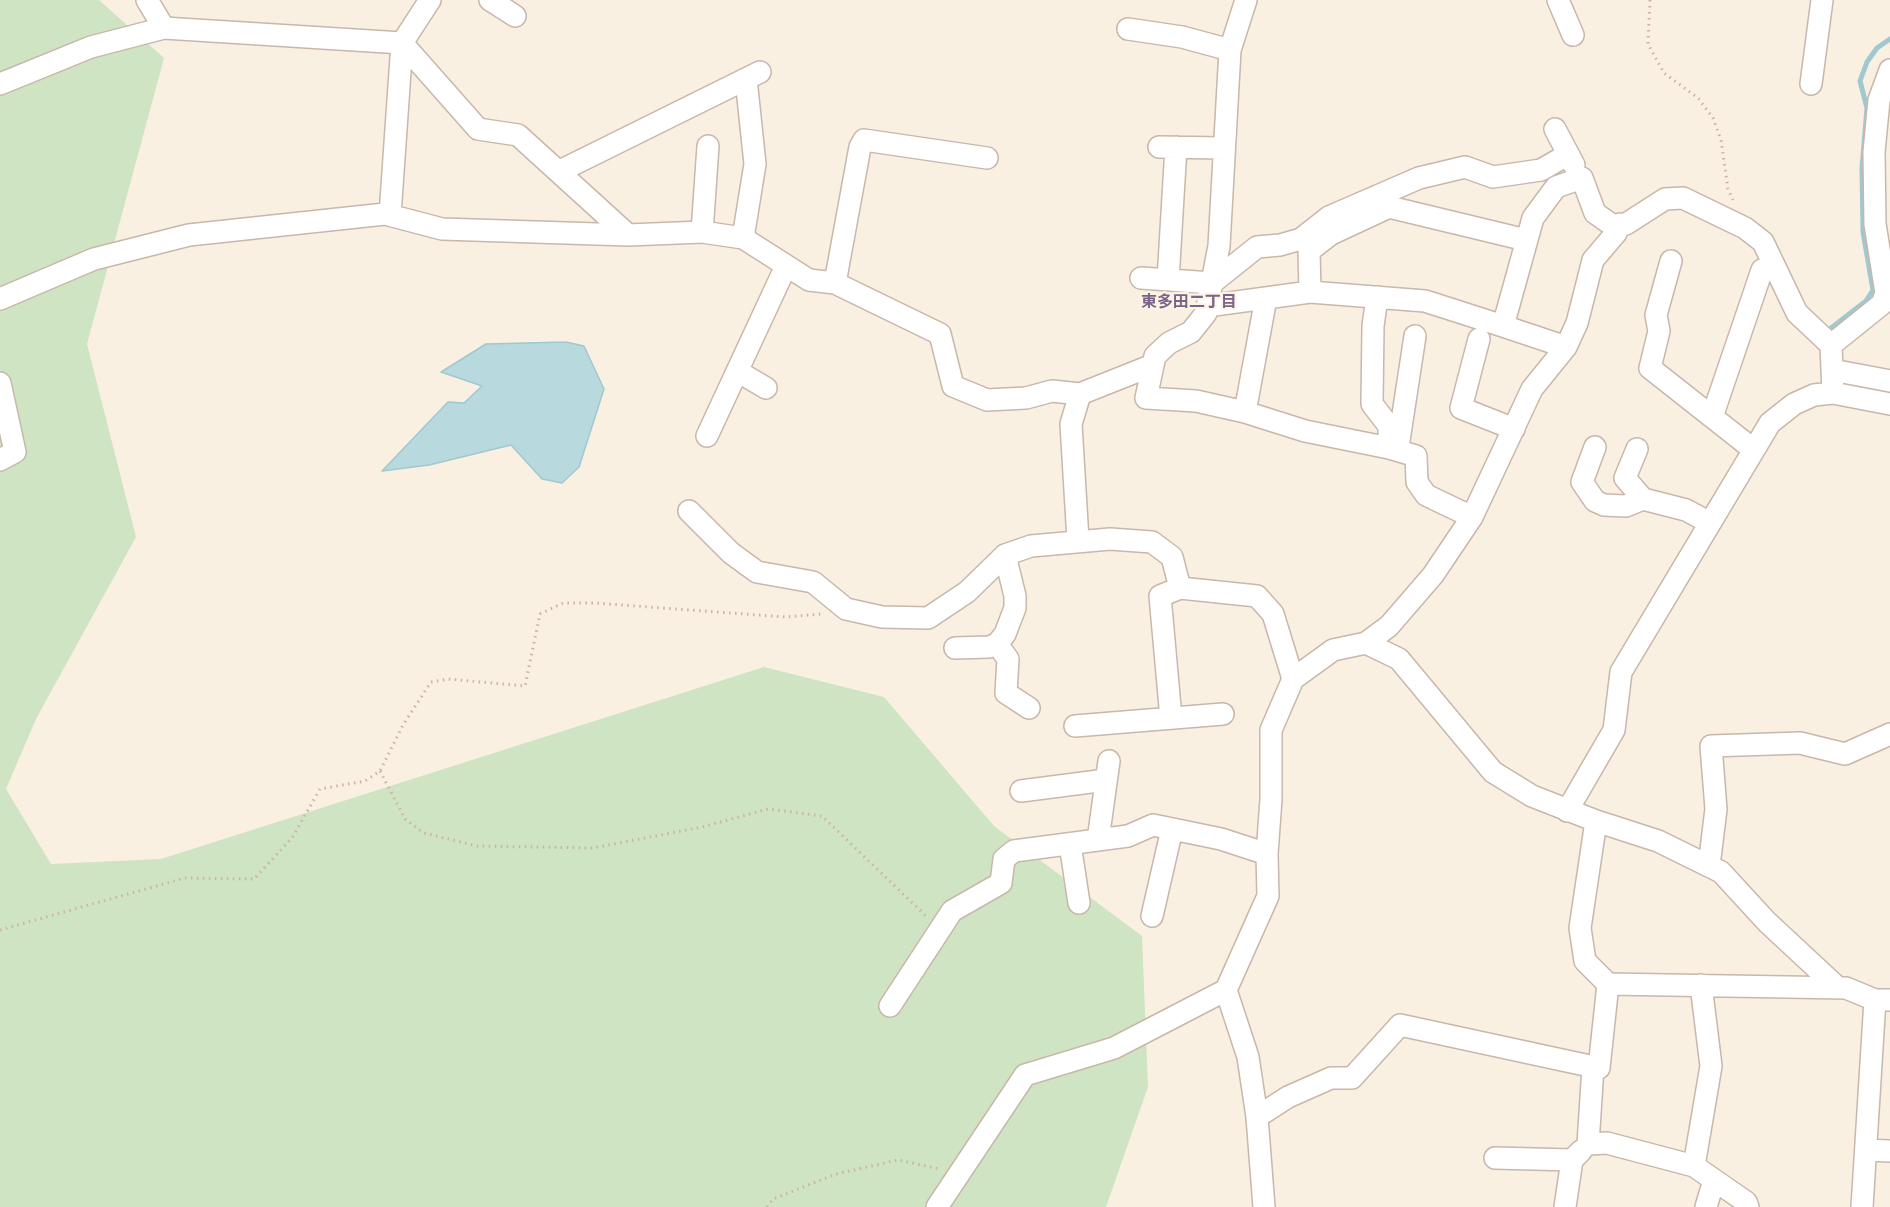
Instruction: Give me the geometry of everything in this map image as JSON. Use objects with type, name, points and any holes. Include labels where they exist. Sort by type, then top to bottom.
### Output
[{"type":"street","points":[[147,0],[164,28]]},
{"type":"street","points":[[390,215],[402,43],[430,0]]},
{"type":"street","points":[[490,0],[515,16]]},
{"type":"street","points":[[1246,0],[1230,50],[1219,246],[1206,313],[1191,332],[1169,343],[1155,356],[1146,399],[1196,401],[1245,412],[1305,431],[1416,456],[1417,482],[1426,495],[1472,517]]},
{"type":"street","points":[[1565,0],[1558,0],[1573,35]]},
{"type":"street","points":[[1811,84],[1822,0]]},
{"type":"street","points":[[0,84],[91,47],[164,28],[402,43],[478,129],[518,135],[628,235]]},
{"type":"street","points":[[1128,29],[1182,37],[1230,50]]},
{"type":"street","points":[[1831,345],[1882,304],[1886,292],[1887,283],[1875,224],[1883,201],[1874,152],[1883,122],[1879,100],[1890,70]]},
{"type":"street","points":[[560,171],[753,76],[755,164],[743,238]]},
{"type":"street","points":[[1555,129],[1567,155],[1582,178],[1595,213],[1612,225],[1626,224],[1665,199],[1683,198],[1745,228],[1762,242],[1797,313],[1831,345],[1833,393]]},
{"type":"street","points":[[835,283],[860,147],[864,140],[987,159]]},
{"type":"street","points":[[702,231],[708,146]]},
{"type":"street","points":[[1168,280],[1167,147],[1223,148]]},
{"type":"street","points":[[1141,278],[1212,283],[1257,247],[1280,245],[1301,239],[1329,217],[1419,178],[1465,167],[1493,177],[1541,170],[1567,155]]},
{"type":"street","points":[[1503,326],[1533,218],[1557,188],[1582,178]]},
{"type":"street","points":[[1310,292],[1309,251],[1331,234],[1389,207],[1526,240]]},
{"type":"street","points":[[0,299],[94,259],[189,235],[390,215],[442,229],[628,235],[702,231],[743,238],[809,280],[835,283],[940,334],[953,386],[987,400],[1026,398],[1052,391],[1080,394],[1153,364]]},
{"type":"street","points":[[937,1207],[1025,1075],[1114,1048],[1226,990],[1268,896],[1266,854],[1271,799],[1271,730],[1293,679],[1333,650],[1366,643],[1389,626],[1433,575],[1472,517],[1532,390],[1566,347],[1577,323],[1593,260],[1616,233],[1620,224]]},
{"type":"street","points":[[1671,261],[1656,315],[1659,331],[1650,368],[1754,450]]},
{"type":"street","points":[[707,436],[786,266]]},
{"type":"street","points":[[1712,417],[1762,270]]},
{"type":"street","points":[[1207,306],[1310,292],[1425,302],[1566,347]]},
{"type":"street","points":[[1377,297],[1373,326],[1372,404],[1389,426],[1393,449]]},
{"type":"street","points":[[1245,412],[1266,298]]},
{"type":"street","points":[[1393,449],[1415,336]]},
{"type":"street","points":[[1479,339],[1461,408],[1514,429]]},
{"type":"street","points":[[1832,370],[1890,381]]},
{"type":"street","points":[[737,371],[766,388]]},
{"type":"street","points":[[0,383],[15,452],[0,460]]},
{"type":"street","points":[[1567,811],[1614,730],[1621,672],[1770,423],[1794,404],[1814,395],[1833,393],[1890,404]]},
{"type":"street","points":[[1078,540],[1071,424],[1080,394]]},
{"type":"street","points":[[1595,447],[1582,482],[1594,501],[1604,505],[1626,506],[1643,499]]},
{"type":"street","points":[[1637,449],[1625,478],[1643,499],[1686,510],[1710,523]]},
{"type":"street","points":[[689,511],[731,553],[757,572],[813,582],[846,609],[882,616],[928,618],[967,592],[1005,555],[1031,546],[1078,540],[1152,542],[1172,557],[1180,588]]},
{"type":"street","points":[[955,648],[989,647],[997,644],[1005,634],[1015,608],[1015,596],[1005,555]]},
{"type":"street","points":[[1171,718],[1160,596],[1180,588],[1257,596],[1274,614],[1293,679]]},
{"type":"street","points":[[1366,643],[1399,659],[1493,772],[1532,796],[1567,811],[1658,842],[1721,872],[1767,922],[1838,988]]},
{"type":"street","points":[[997,644],[1008,659],[1006,693],[1029,708]]},
{"type":"street","points":[[1075,726],[1223,714]]},
{"type":"street","points":[[1709,866],[1716,809],[1711,746],[1800,743],[1845,754],[1890,734]]},
{"type":"street","points":[[1021,791],[1107,771],[1098,840]]},
{"type":"street","points":[[1596,821],[1580,928],[1585,961],[1608,984],[1846,988],[1882,1000],[1862,1207]]},
{"type":"street","points":[[891,1006],[939,927],[952,910],[1001,883],[1004,859],[1014,851],[1128,836],[1153,825],[1221,839],[1266,854]]},
{"type":"street","points":[[1152,916],[1172,829]]},
{"type":"street","points":[[1070,844],[1079,903]]},
{"type":"street","points":[[1257,1117],[1288,1097],[1332,1078],[1352,1078],[1400,1025],[1599,1068],[1608,984]]},
{"type":"street","points":[[1694,1166],[1711,1066],[1701,985]]},
{"type":"street","points":[[1226,990],[1248,1057],[1257,1117],[1264,1207]]},
{"type":"street","points":[[1565,1207],[1572,1161],[1588,1144],[1593,1067]]},
{"type":"street","points":[[1588,1144],[1606,1143],[1694,1166],[1746,1202],[1748,1207]]},
{"type":"street","points":[[1866,1150],[1890,1151]]},
{"type":"street","points":[[1495,1158],[1572,1161]]},
{"type":"street","points":[[1706,1207],[1714,1180]]},
{"type":"path","points":[[1650,0],[1648,44],[1664,73],[1698,98],[1713,118],[1721,140],[1728,189],[1745,228]]},
{"type":"path","points":[[0,930],[184,878],[254,879],[292,838],[320,789],[365,781],[380,771],[403,725],[431,681],[448,680],[525,686],[540,614],[562,603],[595,603],[785,617],[834,613],[846,609]]},
{"type":"path","points":[[380,771],[405,819],[424,833],[477,846],[593,848],[702,827],[768,809],[822,816],[939,927]]},
{"type":"path","points":[[767,1207],[773,1199],[836,1174],[898,1160],[957,1174]]},
{"type":"green space","points":[[0,0],[99,0],[164,58],[87,344],[136,537],[36,719],[6,789],[51,864],[161,859],[764,667],[884,697],[994,826],[1142,936],[1148,1087],[1106,1207],[0,1207]]},
{"type":"water","points":[[566,342],[584,346],[604,389],[579,467],[562,483],[542,479],[511,445],[429,465],[382,471],[448,402],[464,403],[482,386],[441,372],[486,344]]},
{"type":"waterway","points":[[1826,332],[1866,301],[1873,290],[1863,232],[1862,168],[1867,108],[1860,81],[1867,62],[1877,48],[1890,39]]},
{"type":"district","name":"東多田二丁目","points":[[1189,304]]}]
